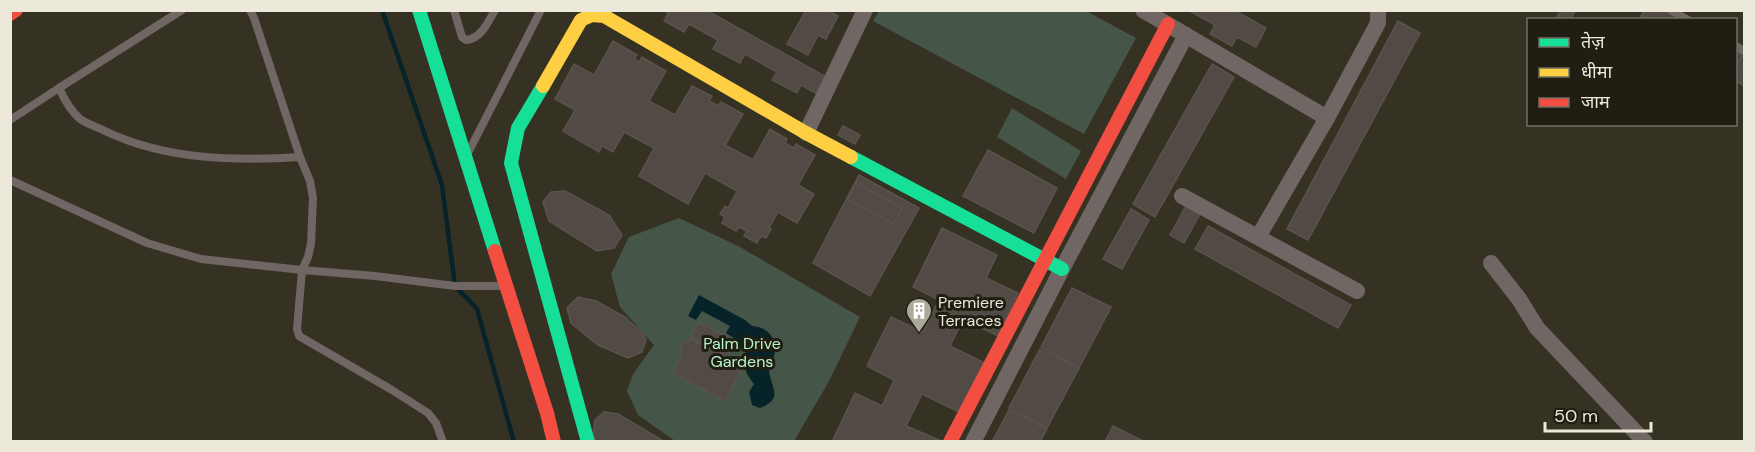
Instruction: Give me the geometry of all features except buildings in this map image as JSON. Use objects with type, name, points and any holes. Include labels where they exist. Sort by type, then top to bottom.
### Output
[{"type":"street","points":[[10,14],[16,10]]},
{"type":"street","points":[[419,10],[554,441]]},
{"type":"street","points":[[807,133],[865,10]]},
{"type":"street","points":[[1143,10],[1327,118]]},
{"type":"street","points":[[1258,237],[1327,118],[1378,22],[1378,10]]},
{"type":"street","points":[[588,441],[511,163],[518,128],[581,20],[592,15],[604,16],[807,133],[1062,269]]},
{"type":"street","points":[[950,441],[1168,24]]},
{"type":"street","points":[[973,441],[1186,35]]},
{"type":"street","points":[[1182,196],[1357,291]]},
{"type":"street","points":[[1491,262],[1537,327],[1645,441]]},
{"type":"lane","points":[[10,120],[182,10]]},
{"type":"lane","points":[[250,10],[313,198],[311,244],[302,270],[297,329],[300,336],[428,413],[436,423],[443,441]]},
{"type":"lane","points":[[454,10],[462,37],[466,40],[473,40],[478,36],[495,10]]},
{"type":"lane","points":[[466,156],[542,10]]},
{"type":"lane","points":[[1671,10],[1685,18]]},
{"type":"lane","points":[[59,88],[65,100],[81,119],[124,140],[172,153],[261,160],[300,157]]},
{"type":"lane","points":[[10,180],[147,243],[201,259],[455,286],[507,286]]},
{"type":"green space","points":[[879,11],[1086,11],[1136,38],[1084,134],[873,21]]},
{"type":"green space","points":[[1012,108],[1081,151],[1066,179],[997,137]]},
{"type":"green space","name":"Palm Drive Gardens","points":[[679,218],[740,247],[860,317],[828,383],[794,441],[675,441],[638,415],[627,391],[633,374],[654,345],[620,307],[611,274],[629,237]]},
{"type":"water","points":[[699,295],[752,326],[764,329],[776,342],[769,370],[774,396],[768,404],[760,408],[752,405],[749,392],[754,384],[746,371],[747,356],[744,349],[737,345],[737,340],[726,333],[730,326],[702,311],[696,320],[688,316]]},
{"type":"waterway","points":[[382,10],[442,185],[455,286],[477,309],[514,442]]},
{"type":"traffic: fast","points":[[419,10],[495,251]]},
{"type":"traffic: fast","points":[[543,86],[518,128],[511,163],[588,442]]},
{"type":"traffic: fast","points":[[851,157],[1062,269]]},
{"type":"traffic: slow","points":[[543,86],[581,20],[592,15],[604,16],[851,157]]},
{"type":"traffic: jam","points":[[10,14],[16,10]]},
{"type":"traffic: jam","points":[[950,442],[1168,24]]},
{"type":"traffic: jam","points":[[495,251],[547,413],[554,442]]},
{"type":"place","name":"Premiere Terraces","points":[[919,334]]}]
